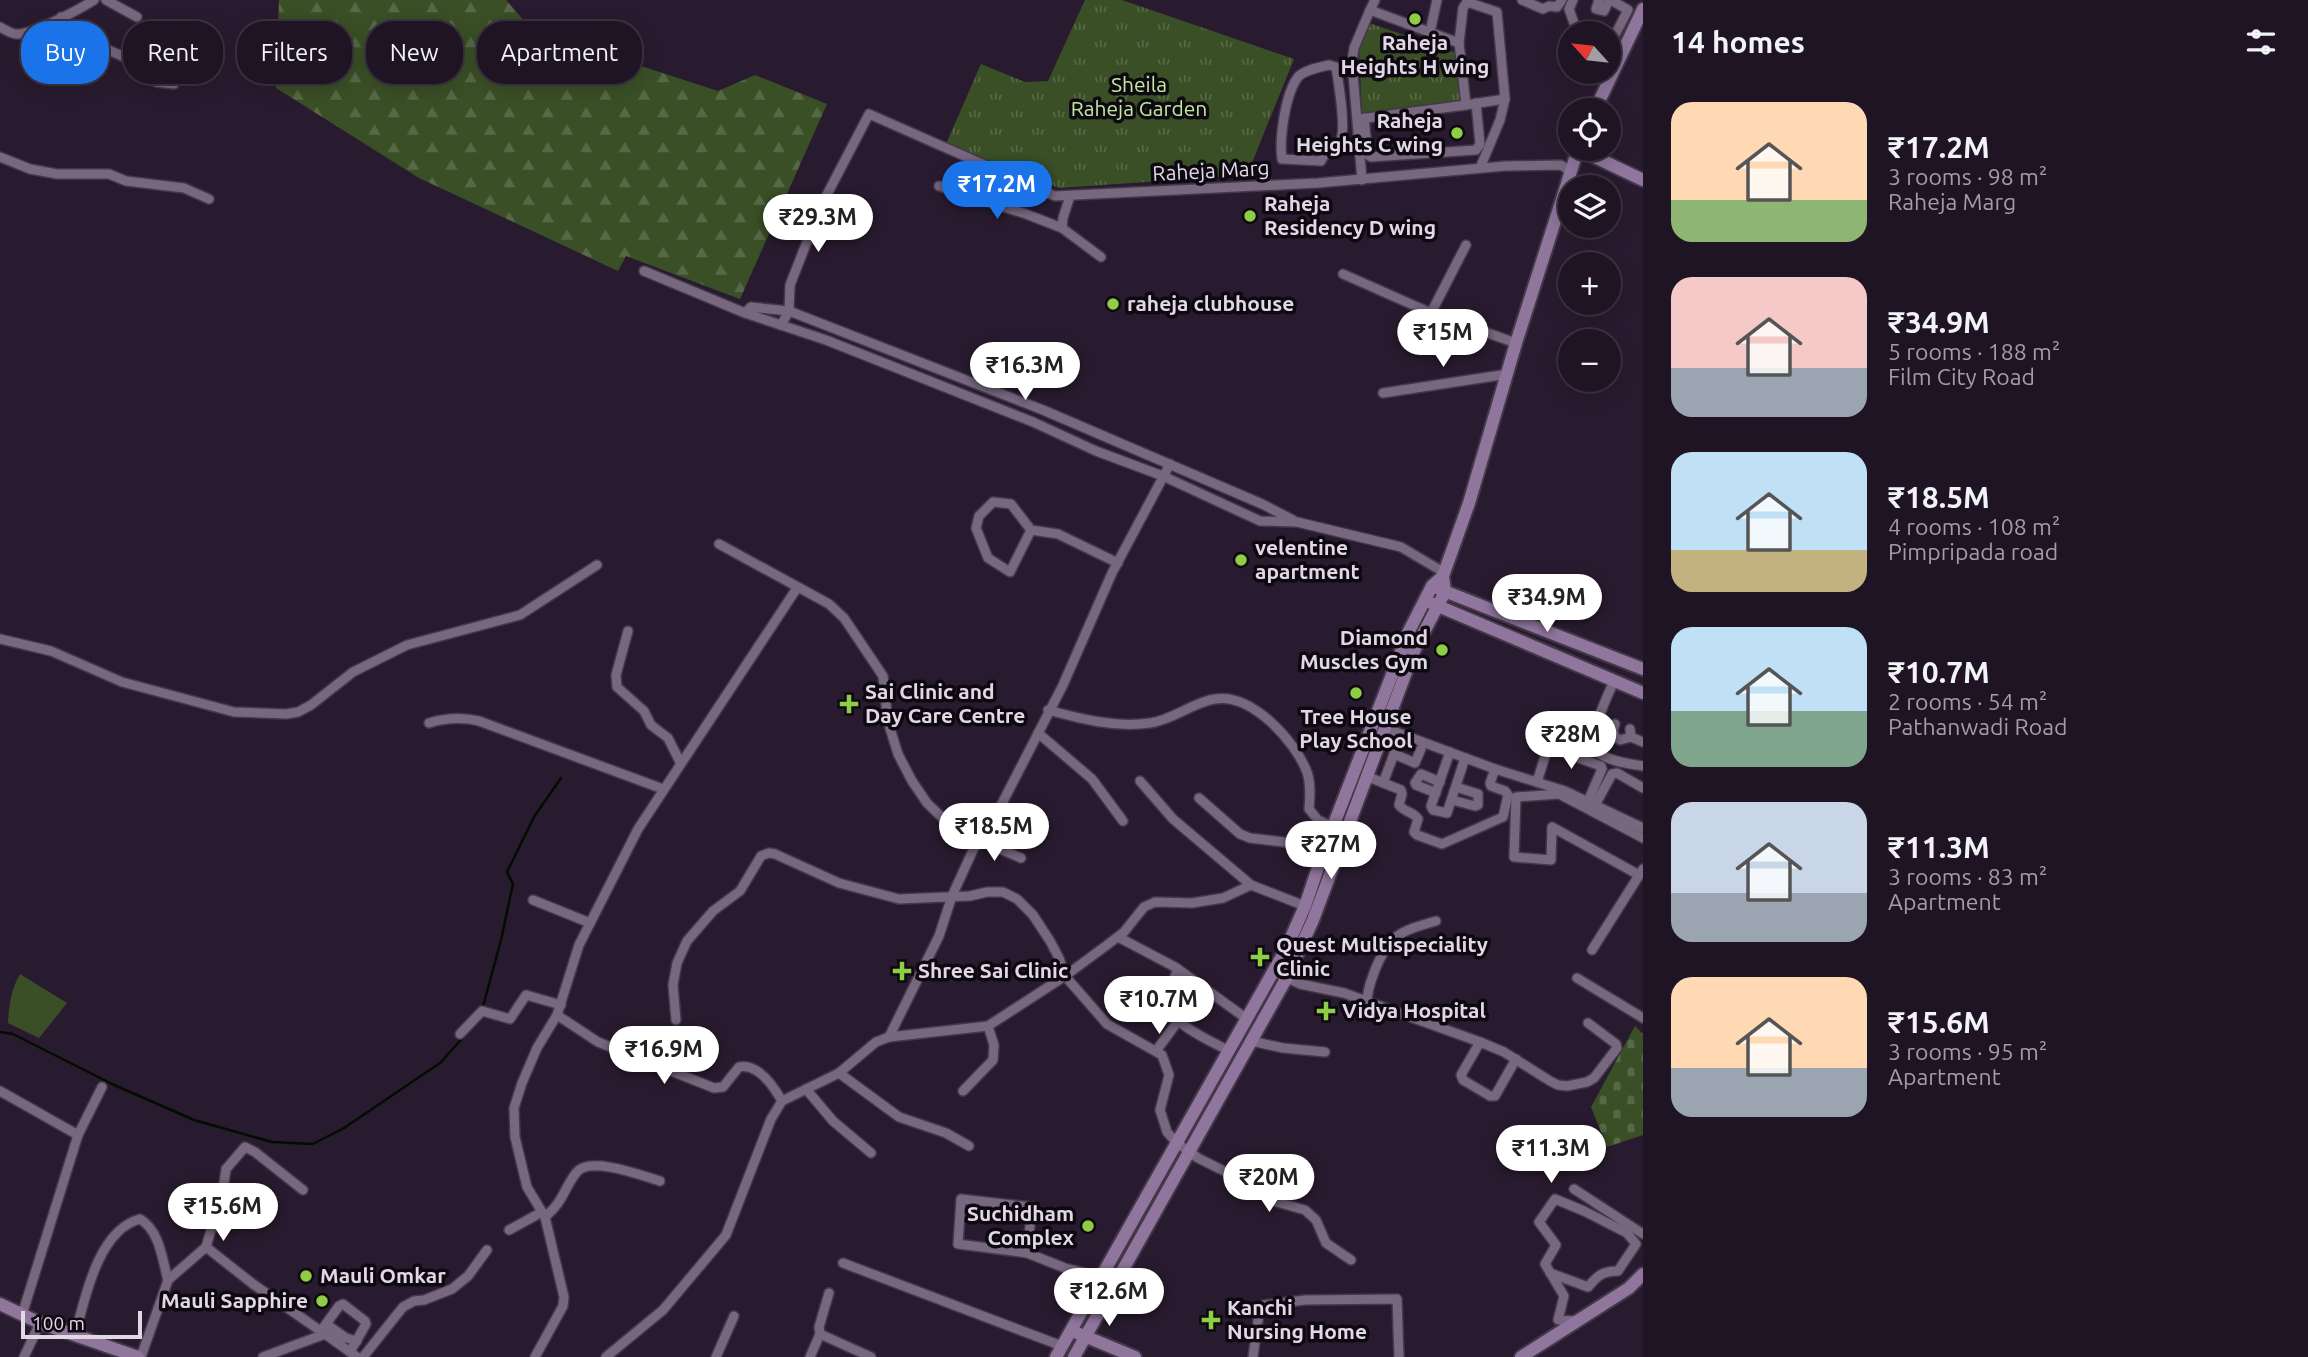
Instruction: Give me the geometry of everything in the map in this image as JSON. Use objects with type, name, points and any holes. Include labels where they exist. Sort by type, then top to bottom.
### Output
[{"type":"main road","points":[[1601,98],[1643,10]]},
{"type":"main road","points":[[1610,98],[1643,29]]},
{"type":"main road","points":[[1074,1357],[1286,979],[1313,920],[1414,651],[1445,592],[1444,574],[1469,503],[1516,343],[1577,161]]},
{"type":"main road","points":[[1594,161],[1643,180]]},
{"type":"main road","points":[[1059,1351],[1286,949],[1305,906],[1325,847],[1409,631],[1432,586],[1444,574]]},
{"type":"main road","points":[[1432,586],[1643,669]]},
{"type":"main road","points":[[1425,600],[1643,693]]},
{"type":"main road","points":[[1521,1357],[1629,1288],[1643,1274]]},
{"type":"main road","points":[[0,1304],[40,1323],[139,1357]]},
{"type":"main road","points":[[0,1313],[10,1316],[20,1314]]},
{"type":"main road","points":[[1070,1330],[1135,1357]]},
{"type":"street","points":[[0,27],[16,34],[41,28],[80,10],[94,0]]},
{"type":"street","points":[[106,0],[137,17]]},
{"type":"street","points":[[1375,0],[1354,48],[1353,78],[1368,155],[1371,157],[1476,150],[1480,144],[1459,43],[1463,8],[1467,2],[1497,12],[1505,99],[1500,120],[1480,168]]},
{"type":"street","points":[[1430,32],[1437,0]]},
{"type":"street","points":[[1522,0],[1543,9],[1549,6],[1557,7],[1562,0]]},
{"type":"street","points":[[1573,0],[1569,9],[1573,21]]},
{"type":"street","points":[[1599,0],[1596,9],[1601,12],[1610,0],[1628,10],[1621,23]]},
{"type":"street","points":[[1623,0],[1643,10]]},
{"type":"street","points":[[1370,10],[1459,43]]},
{"type":"street","points":[[61,18],[65,19],[72,36],[123,58]]},
{"type":"street","points":[[1332,65],[1336,67],[1338,79],[1342,133],[1339,142],[1325,153],[1321,161],[1282,159],[1279,144],[1287,104],[1297,78],[1332,65]]},
{"type":"street","points":[[1338,79],[1353,78]]},
{"type":"street","points":[[1361,119],[1505,99]]},
{"type":"street","name":"Raheja Marg","points":[[789,311],[790,285],[821,206],[869,114],[1055,196],[1362,180],[1480,168],[1560,165],[1568,161]]},
{"type":"street","points":[[1361,119],[1362,180]]},
{"type":"street","points":[[0,157],[30,169],[57,174],[109,174],[126,181],[184,188],[209,199]]},
{"type":"street","points":[[939,186],[1062,228],[1101,257]]},
{"type":"street","points":[[1062,228],[1070,196]]},
{"type":"street","points":[[1432,313],[1466,244]]},
{"type":"street","points":[[644,271],[745,313],[826,340],[1033,422],[1096,451],[1163,476],[1260,521],[1297,522],[1401,547],[1444,574]]},
{"type":"street","points":[[1343,274],[1432,313],[1516,343]]},
{"type":"street","points":[[745,313],[751,307],[789,311],[1043,410],[1262,504],[1297,522]]},
{"type":"street","points":[[781,325],[789,311]]},
{"type":"street","points":[[1383,393],[1508,374]]},
{"type":"street","points":[[889,1037],[939,936],[952,896],[977,844],[994,819],[1063,685],[1118,563],[1170,464]]},
{"type":"street","points":[[1031,530],[1010,572],[988,558],[975,528],[979,516],[993,502],[1011,504],[1031,530],[1058,534],[1118,563]]},
{"type":"street","points":[[719,544],[829,604],[856,633],[883,676],[888,722],[898,754],[927,803],[977,844],[1021,858]]},
{"type":"street","points":[[0,639],[51,651],[122,682],[234,712],[286,714],[298,712],[311,705],[353,672],[407,645],[520,615],[597,565]]},
{"type":"street","points":[[535,1357],[563,1306],[564,1297],[543,1215],[527,1187],[515,1137],[514,1108],[537,1048],[561,1005],[579,945],[638,829],[797,588]]},
{"type":"street","points":[[628,631],[615,675],[617,687],[644,711],[651,725],[668,738],[680,762]]},
{"type":"street","points":[[1614,681],[1594,734],[1593,744],[1596,751],[1605,757],[1643,766]]},
{"type":"street","points":[[1048,710],[1120,725],[1151,723],[1213,699],[1230,698],[1256,710],[1293,746],[1308,774],[1309,809],[1318,820],[1334,827]]},
{"type":"street","points":[[429,723],[466,718],[479,721],[663,789]]},
{"type":"street","points":[[1615,724],[1615,737],[1620,740],[1630,733],[1643,742]]},
{"type":"street","points":[[1385,728],[1592,803],[1643,828]]},
{"type":"street","points":[[1038,733],[1092,779],[1123,821]]},
{"type":"street","points":[[1382,783],[1403,735]]},
{"type":"street","points":[[1537,782],[1550,748],[1601,766],[1592,803]]},
{"type":"street","points":[[1394,754],[1415,763],[1421,749]]},
{"type":"street","points":[[1450,752],[1431,806],[1433,810],[1447,813],[1465,758]]},
{"type":"street","points":[[1366,776],[1401,790],[1399,805],[1418,819],[1414,832],[1443,845],[1503,817],[1508,795],[1505,791],[1491,786],[1495,769]]},
{"type":"street","points":[[1592,803],[1612,774],[1617,773],[1643,788]]},
{"type":"street","points":[[1436,793],[1415,783],[1421,774],[1440,782]]},
{"type":"street","points":[[1140,781],[1173,820],[1251,885],[1305,906]]},
{"type":"street","points":[[1452,800],[1478,805],[1478,794],[1456,787]]},
{"type":"street","points":[[1592,950],[1641,872],[1552,827],[1551,860],[1514,857],[1516,797],[1559,794],[1643,838]]},
{"type":"street","points":[[1199,799],[1240,834],[1250,838],[1325,847]]},
{"type":"street","points":[[676,1020],[673,985],[677,963],[687,941],[713,911],[740,891],[761,856],[775,854],[839,883],[899,899],[1003,892],[1017,899],[1033,915],[1059,958],[1065,976],[1107,1024],[1162,1055],[1169,1075],[1160,1110],[1167,1132],[1177,1143],[1277,1202],[1305,1210],[1316,1220],[1326,1243],[1351,1260]]},
{"type":"street","points":[[606,1357],[663,1310],[726,1235],[771,1119],[782,1101],[839,1073],[876,1042],[889,1037],[988,1026],[1065,976],[1118,936],[1144,907],[1156,902],[1192,903],[1223,898],[1251,885]]},
{"type":"street","points":[[533,900],[590,923]]},
{"type":"street","points":[[1367,1002],[1367,990],[1388,944],[1401,933],[1436,921]]},
{"type":"street","points":[[1118,936],[1178,969],[1247,1019]]},
{"type":"street","points":[[1178,969],[1168,996],[1169,1011],[1178,1021],[1229,1051]]},
{"type":"street","points":[[1274,972],[1286,979],[1318,989],[1344,993],[1480,1042],[1504,1052],[1550,1082],[1567,1086],[1587,1082],[1594,1077],[1617,1048],[1616,1044],[1588,1023]]},
{"type":"street","points":[[1577,978],[1643,1018]]},
{"type":"street","points":[[460,1034],[482,1011],[510,1019],[526,995],[561,1005]]},
{"type":"street","points":[[557,1015],[598,1042],[714,1088],[723,1087],[740,1067],[748,1067],[769,1081],[782,1101]]},
{"type":"street","points":[[1156,1052],[1178,1021]]},
{"type":"street","points":[[962,1091],[993,1060],[994,1045],[988,1026]]},
{"type":"street","points":[[1251,1041],[1283,1048],[1325,1052]]},
{"type":"street","points":[[1480,1042],[1461,1075],[1463,1080],[1490,1096],[1495,1096],[1516,1059]]},
{"type":"street","points":[[839,1073],[899,1117],[946,1133],[969,1146]]},
{"type":"street","points":[[20,1314],[78,1135],[102,1087]]},
{"type":"street","points":[[806,1089],[833,1121],[871,1153]]},
{"type":"street","points":[[0,1091],[78,1135]]},
{"type":"street","points":[[139,1357],[168,1280],[206,1247],[223,1190],[226,1169],[245,1147],[303,1190]]},
{"type":"street","points":[[509,1230],[557,1206],[580,1168],[587,1166],[620,1169],[660,1181]]},
{"type":"street","points":[[1574,1189],[1643,1234]]},
{"type":"street","points":[[1027,1253],[1032,1207],[961,1199],[958,1244],[1027,1253],[1065,1268],[1102,1277]]},
{"type":"street","points":[[1550,1273],[1587,1287],[1599,1274],[1618,1271],[1636,1244],[1628,1233],[1555,1199],[1539,1222],[1556,1245],[1545,1264],[1550,1273],[1564,1296],[1558,1320],[1578,1321]]},
{"type":"street","points":[[75,1335],[88,1287],[101,1257],[111,1240],[129,1222],[140,1219],[154,1232],[168,1280]]},
{"type":"street","points":[[206,1247],[253,1284],[324,1330],[354,1354],[365,1321],[343,1304],[324,1330],[263,1357]]},
{"type":"street","points":[[362,1357],[403,1307],[452,1289],[468,1276],[487,1250]]},
{"type":"street","points":[[843,1263],[1059,1351]]},
{"type":"street","points":[[810,1357],[820,1334],[819,1327],[830,1293]]},
{"type":"street","points":[[1253,1357],[1259,1313],[1264,1305],[1305,1300],[1397,1299],[1399,1357]]},
{"type":"street","points":[[716,1357],[734,1315]]},
{"type":"street","points":[[24,1357],[40,1323]]},
{"type":"street","points":[[324,1330],[357,1341]]},
{"type":"street","points":[[820,1334],[871,1357]]},
{"type":"green space","points":[[279,0],[506,0],[524,21],[477,21],[477,84],[642,84],[642,66],[718,91],[755,75],[827,104],[740,299],[626,256],[618,271],[419,178],[276,88],[276,84],[352,84],[352,21],[278,21]]},
{"type":"green space","name":"Sheila Raheja Garden","points":[[1085,0],[1122,0],[1294,59],[1247,175],[1059,188],[946,144],[981,64],[1025,82],[1048,81]]},
{"type":"green space","points":[[1369,23],[1465,56],[1466,105],[1362,114],[1359,51]]},
{"type":"green space","points":[[20,974],[67,1003],[39,1038],[8,1023],[11,997]]},
{"type":"green space","points":[[1635,1026],[1643,1034],[1643,1135],[1607,1147],[1591,1107]]},
{"type":"waterway","points":[[482,1010],[513,884],[507,872],[534,817],[561,778]]},
{"type":"waterway","points":[[0,1032],[13,1034],[112,1084],[194,1120],[272,1142],[313,1144],[344,1128],[440,1063],[479,1020]]},
{"type":"place","name":"Raheja Heights H wing","points":[[1415,19]]},
{"type":"place","name":"Raheja Heights C wing","points":[[1457,133]]},
{"type":"place","name":"Raheja Residency D wing","points":[[1250,216]]},
{"type":"place","name":"raheja clubhouse","points":[[1113,304]]},
{"type":"place","name":"velentine apartment","points":[[1241,560]]},
{"type":"place","name":"Diamond Muscles Gym","points":[[1442,650]]},
{"type":"place","name":"Tree House Play School","points":[[1356,693]]},
{"type":"place","name":"Sai Clinic and Day Care Centre","points":[[849,704]]},
{"type":"place","name":"Quest Multispeciality Clinic","points":[[1260,957]]},
{"type":"place","name":"Shree Sai Clinic","points":[[902,971]]},
{"type":"place","name":"Vidya Hospital","points":[[1326,1011]]},
{"type":"place","name":"Suchidham Complex","points":[[1088,1226]]},
{"type":"place","name":"Mauli Omkar","points":[[306,1276]]},
{"type":"place","name":"Mauli Sapphire","points":[[322,1301]]},
{"type":"place","name":"Kanchi Nursing Home","points":[[1211,1320]]}]
